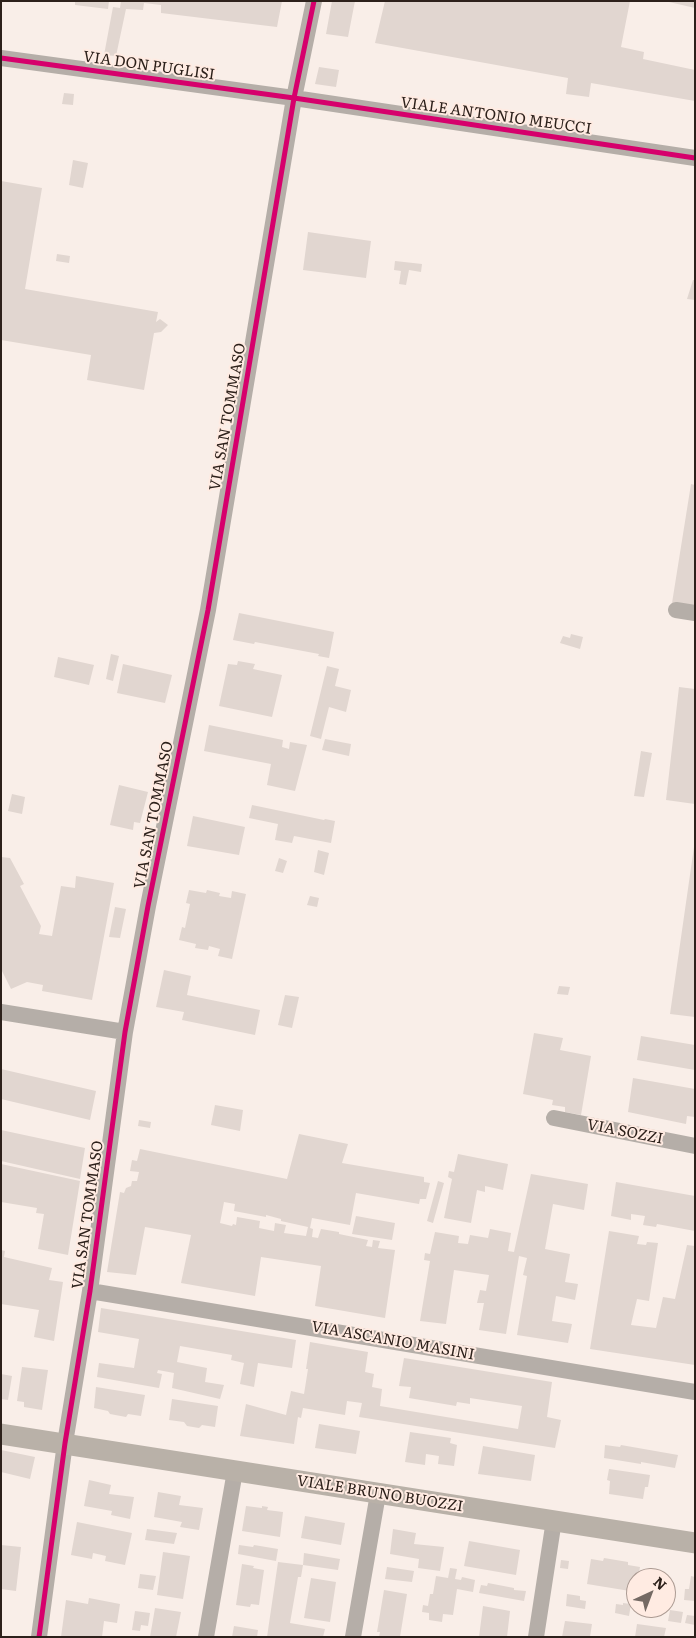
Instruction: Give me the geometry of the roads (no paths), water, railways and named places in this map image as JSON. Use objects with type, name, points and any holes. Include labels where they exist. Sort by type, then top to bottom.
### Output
[{"type":"main road","name":"VIALE BRUNO BUOZZI","points":[[1,1434],[695,1543]]},
{"type":"street","name":"VIA SAN TOMMASO","points":[[39,1637],[65,1444],[90,1291],[125,1032],[150,897],[208,610],[294,98],[314,1]]},
{"type":"street","name":"VIA DON PUGLISI","points":[[1,58],[294,98]]},
{"type":"street","name":"VIALE ANTONIO MEUCCI","points":[[294,98],[695,158]]},
{"type":"street","points":[[676,610],[695,613]]},
{"type":"street","points":[[1,1012],[125,1032]]},
{"type":"street","name":"VIA SOZZI","points":[[554,1118],[695,1146]]},
{"type":"street","name":"VIA ASCANIO MASINI","points":[[90,1291],[695,1392]]},
{"type":"street","points":[[206,1637],[235,1472]]},
{"type":"street","points":[[353,1637],[378,1494]]},
{"type":"street","points":[[536,1637],[554,1520]]}]
